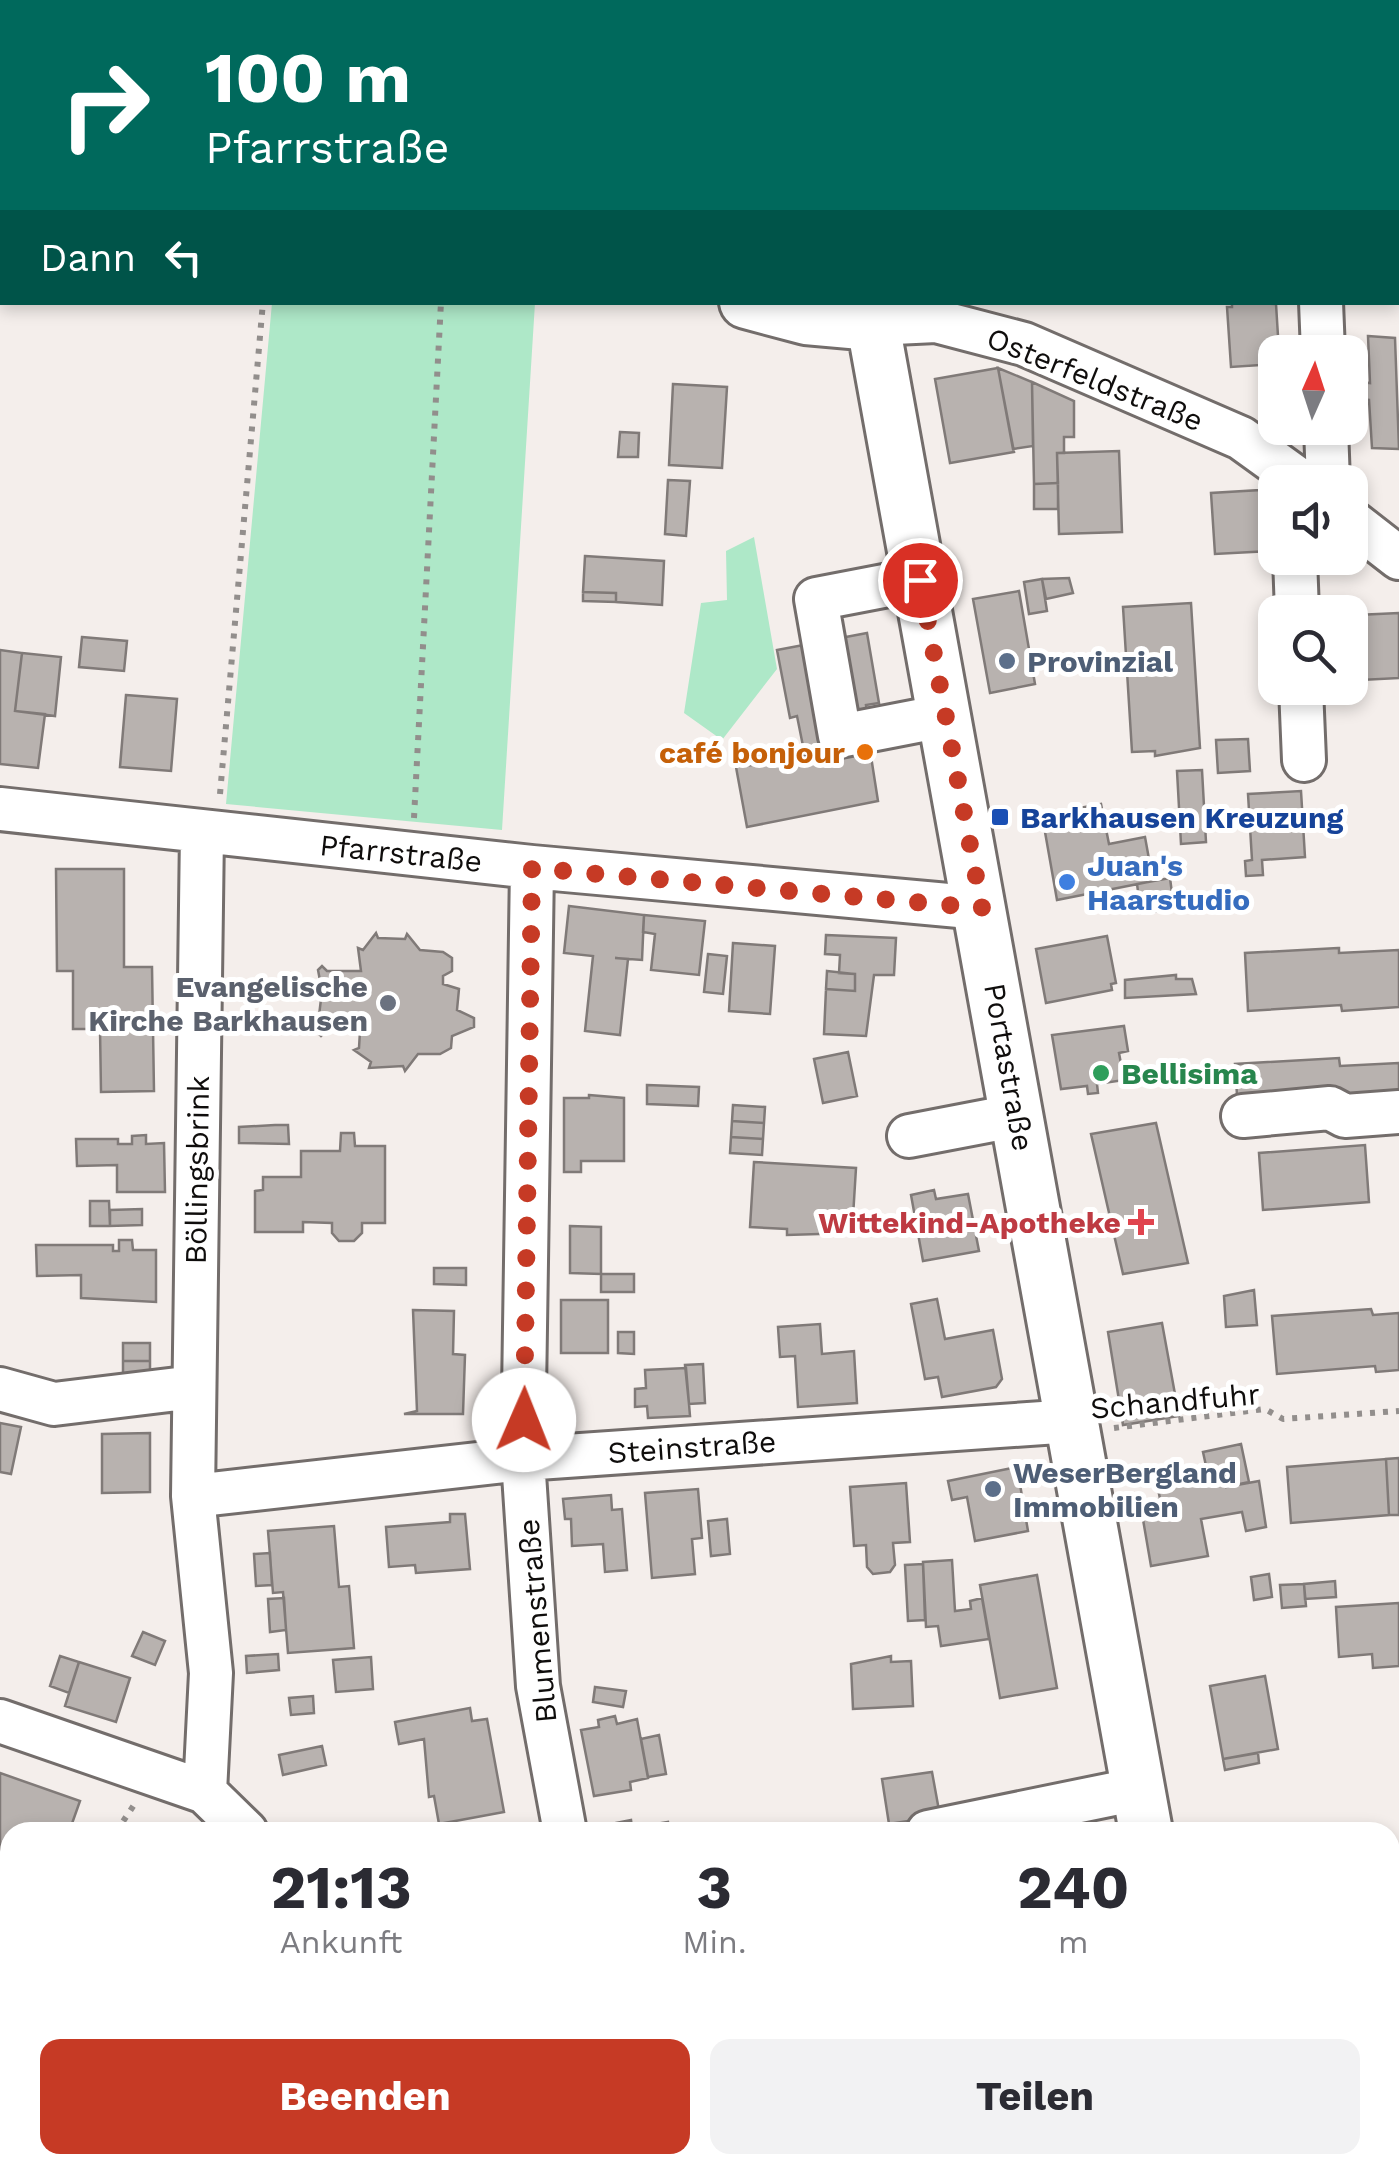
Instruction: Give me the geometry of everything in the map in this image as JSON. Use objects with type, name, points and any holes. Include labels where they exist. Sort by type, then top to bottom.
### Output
[{"type":"main road","points":[[757,305],[806,318],[871,313]]},
{"type":"main road","name":"Portastraße","points":[[871,313],[943,716],[982,908],[1142,1811]]},
{"type":"street","points":[[1321,305],[1322,335]]},
{"type":"street","name":"Osterfeldstraße","points":[[871,313],[936,321],[1024,344],[1242,438],[1281,465]]},
{"type":"street","points":[[1368,534],[1399,558]]},
{"type":"street","points":[[920,580],[816,599],[840,736],[943,716]]},
{"type":"street","points":[[1302,705],[1304,760]]},
{"type":"street","name":"Pfarrstraße","points":[[0,810],[532,868],[982,908]]},
{"type":"street","name":"Böllingsbrink","points":[[206,1792],[212,1672],[193,1496],[209,833]]},
{"type":"street","name":"Blumenstraße","points":[[532,868],[523,1459],[538,1686],[563,1822]]},
{"type":"street","points":[[1242,1116],[1330,1108],[1345,1116],[1399,1112]]},
{"type":"street","points":[[910,1136],[1018,1115]]},
{"type":"street","points":[[0,1388],[54,1404],[194,1387]]},
{"type":"street","name":"Steinstraße","points":[[193,1496],[523,1459],[1073,1427]]},
{"type":"street","points":[[0,1721],[206,1792],[236,1822]]},
{"type":"street","points":[[1030,1822],[1142,1811]]},
{"type":"path","points":[[209,833],[263,305]]},
{"type":"path","points":[[414,854],[441,305]]},
{"type":"path","name":"Schandfuhr","points":[[1073,1427],[1265,1409],[1283,1418],[1399,1411]]},
{"type":"green space","points":[[272,305],[535,305],[502,830],[226,804]]},
{"type":"green space","points":[[754,537],[777,669],[722,740],[684,713],[701,603],[727,600],[726,551]]},
{"type":"building","points":[[1276,305],[1278,335],[1258,335],[1258,365],[1231,367],[1227,307]]},
{"type":"building","points":[[1368,336],[1395,338],[1399,449],[1372,448]]},
{"type":"building","points":[[998,368],[1014,452],[950,463],[935,379]]},
{"type":"building","points":[[998,368],[1032,382],[1033,446],[1013,449]]},
{"type":"building","points":[[1032,382],[1074,401],[1074,437],[1064,437],[1064,453],[1057,453],[1058,483],[1034,484]]},
{"type":"building","points":[[673,384],[727,387],[722,468],[669,465]]},
{"type":"building","points":[[620,432],[639,433],[638,457],[618,457]]},
{"type":"building","points":[[1119,451],[1122,532],[1059,534],[1057,453]]},
{"type":"building","points":[[668,480],[690,481],[686,536],[665,534]]},
{"type":"building","points":[[1058,483],[1058,509],[1034,509],[1034,484]]},
{"type":"building","points":[[1258,490],[1258,552],[1215,554],[1211,493]]},
{"type":"building","points":[[585,556],[664,561],[662,605],[616,602],[616,593],[583,592]]},
{"type":"building","points":[[1069,578],[1073,593],[1046,599],[1042,579]]},
{"type":"building","points":[[1042,579],[1047,611],[1029,614],[1024,582]]},
{"type":"building","points":[[1019,591],[1035,684],[990,693],[973,599]]},
{"type":"building","points":[[583,592],[616,593],[616,602],[583,601]]},
{"type":"building","points":[[1191,603],[1200,748],[1155,756],[1155,751],[1132,752],[1123,607]]},
{"type":"building","points":[[1399,613],[1399,678],[1368,680],[1368,614]]},
{"type":"building","points":[[867,633],[879,703],[866,705],[873,749],[806,761],[797,716],[790,718],[777,650]]},
{"type":"building","points":[[82,637],[127,641],[124,671],[79,667]]},
{"type":"building","points":[[0,650],[22,653],[15,711],[45,714],[38,768],[0,764]]},
{"type":"building","points":[[22,653],[61,657],[55,716],[15,711]]},
{"type":"building","points":[[126,695],[177,699],[171,771],[120,767]]},
{"type":"building","points":[[1248,739],[1250,771],[1218,773],[1216,740]]},
{"type":"building","points":[[870,750],[878,801],[747,827],[736,767]]},
{"type":"building","points":[[1202,770],[1206,842],[1181,844],[1177,771]]},
{"type":"building","points":[[1301,791],[1305,857],[1262,860],[1263,875],[1246,876],[1245,861],[1252,860],[1248,794]]},
{"type":"building","points":[[1101,804],[1109,844],[1145,837],[1153,881],[1057,900],[1042,815]]},
{"type":"building","points":[[56,869],[124,869],[124,967],[152,967],[154,1091],[101,1092],[100,1029],[73,1029],[73,971],[57,971]]},
{"type":"building","points":[[1170,878],[1174,909],[1141,913],[1137,884]]},
{"type":"building","points":[[569,906],[644,915],[642,960],[615,958],[628,959],[620,1035],[585,1031],[593,956],[564,953]]},
{"type":"building","points":[[644,915],[705,921],[699,975],[651,970],[655,934],[643,932]]},
{"type":"building","name":"Evangelische Kirche Barkhausen","points":[[376,933],[378,938],[405,939],[407,934],[420,950],[443,952],[452,958],[452,971],[443,976],[443,984],[459,989],[457,1010],[474,1018],[474,1027],[452,1036],[451,1048],[440,1054],[418,1054],[405,1071],[403,1066],[369,1068],[371,1062],[354,1050],[359,1048],[360,1031],[326,1031],[321,1036],[317,1032],[322,991],[318,970],[322,966],[327,971],[361,971],[358,948],[363,950]]},
{"type":"building","points":[[826,935],[896,938],[894,975],[874,975],[866,1036],[824,1034],[826,989],[855,991],[855,974],[839,973],[840,955],[825,954]]},
{"type":"building","points":[[1107,936],[1116,983],[1111,984],[1112,990],[1046,1003],[1036,949]]},
{"type":"building","points":[[733,943],[775,946],[770,1014],[729,1011]]},
{"type":"building","points":[[1339,948],[1339,953],[1399,950],[1399,1007],[1342,1011],[1341,1005],[1248,1011],[1245,953]]},
{"type":"building","points":[[708,954],[727,956],[723,994],[704,992]]},
{"type":"building","points":[[827,971],[855,974],[855,991],[826,989]]},
{"type":"building","points":[[1176,975],[1176,979],[1192,979],[1196,994],[1125,998],[1125,980]]},
{"type":"building","points":[[1124,1026],[1128,1051],[1119,1053],[1124,1080],[1097,1084],[1098,1093],[1088,1094],[1087,1086],[1061,1089],[1052,1035]]},
{"type":"building","points":[[848,1052],[857,1096],[823,1103],[814,1059]]},
{"type":"building","points":[[1339,1058],[1340,1066],[1399,1063],[1399,1093],[1341,1097],[1340,1088],[1237,1095],[1235,1064]]},
{"type":"building","points":[[647,1085],[699,1087],[698,1106],[647,1104]]},
{"type":"building","points":[[564,1098],[624,1098],[624,1161],[581,1161],[581,1172],[564,1172]]},
{"type":"building","points":[[733,1105],[765,1107],[764,1123],[732,1121]]},
{"type":"building","points":[[732,1121],[764,1123],[763,1139],[731,1137]]},
{"type":"building","points":[[1156,1123],[1188,1263],[1123,1274],[1091,1134]]},
{"type":"building","points":[[288,1125],[289,1144],[239,1143],[239,1127]]},
{"type":"building","points":[[341,1133],[354,1133],[355,1146],[385,1146],[385,1223],[362,1223],[362,1233],[354,1241],[339,1241],[332,1233],[332,1223],[303,1222],[303,1232],[255,1232],[255,1191],[263,1190],[263,1177],[301,1177],[301,1151],[340,1151]]},
{"type":"building","points":[[146,1135],[146,1144],[164,1143],[165,1192],[117,1192],[117,1165],[77,1166],[76,1139],[118,1139],[118,1144],[132,1144],[132,1136]]},
{"type":"building","points":[[731,1137],[763,1139],[762,1155],[730,1153]]},
{"type":"building","points":[[1365,1145],[1369,1202],[1263,1210],[1259,1153]]},
{"type":"building","points":[[754,1162],[856,1168],[852,1233],[787,1235],[787,1229],[750,1227]]},
{"type":"building","points":[[934,1190],[936,1199],[968,1194],[979,1251],[923,1261],[911,1195]]},
{"type":"building","points":[[90,1201],[109,1201],[110,1226],[90,1226]]},
{"type":"building","points":[[142,1209],[142,1225],[110,1226],[110,1210]]},
{"type":"building","points":[[570,1226],[601,1227],[601,1274],[570,1273]]},
{"type":"building","points":[[119,1240],[132,1240],[133,1250],[156,1250],[156,1302],[81,1298],[81,1275],[37,1276],[36,1245],[113,1245],[113,1251],[119,1251]]},
{"type":"building","points":[[434,1268],[466,1268],[466,1285],[434,1284]]},
{"type":"building","points":[[601,1274],[634,1274],[634,1292],[601,1292]]},
{"type":"building","points":[[1254,1290],[1257,1325],[1226,1327],[1224,1296]]},
{"type":"building","points":[[937,1299],[945,1339],[993,1330],[1002,1379],[996,1387],[942,1397],[938,1377],[925,1379],[911,1304]]},
{"type":"building","points":[[561,1300],[608,1300],[608,1353],[561,1353]]},
{"type":"building","points":[[1371,1309],[1373,1315],[1399,1313],[1399,1370],[1376,1372],[1375,1366],[1277,1374],[1272,1316]]},
{"type":"building","points":[[413,1310],[454,1311],[453,1354],[465,1355],[463,1414],[404,1414],[417,1411]]},
{"type":"building","points":[[1162,1323],[1179,1416],[1123,1425],[1108,1332]]},
{"type":"building","points":[[820,1324],[822,1354],[854,1351],[857,1403],[798,1407],[795,1356],[780,1357],[778,1327]]},
{"type":"building","points":[[618,1332],[634,1332],[634,1354],[618,1353]]},
{"type":"building","points":[[123,1343],[150,1343],[150,1361],[123,1361]]},
{"type":"building","points":[[123,1361],[150,1361],[150,1375],[123,1375]]},
{"type":"building","points":[[703,1364],[705,1403],[689,1404],[685,1365]]},
{"type":"building","points":[[686,1368],[690,1416],[648,1418],[647,1406],[635,1407],[635,1389],[646,1388],[645,1370]]},
{"type":"building","points":[[0,1423],[21,1427],[11,1474],[0,1472]]},
{"type":"building","points":[[150,1433],[150,1492],[102,1493],[102,1434]]},
{"type":"building","points":[[1241,1444],[1249,1482],[1226,1487],[1223,1472],[1208,1475],[1203,1452]]},
{"type":"building","points":[[1399,1458],[1399,1515],[1389,1515],[1386,1459]]},
{"type":"building","points":[[1386,1459],[1389,1515],[1291,1523],[1287,1467]]},
{"type":"building","points":[[1017,1467],[1028,1531],[975,1541],[967,1497],[952,1500],[948,1481]]},
{"type":"building","points":[[1223,1472],[1226,1487],[1259,1481],[1266,1527],[1246,1531],[1242,1512],[1201,1519],[1208,1556],[1151,1566],[1140,1502],[1160,1499],[1157,1483]]},
{"type":"building","points":[[906,1483],[910,1542],[893,1543],[895,1565],[890,1572],[873,1574],[867,1567],[866,1545],[854,1546],[850,1487]]},
{"type":"building","points":[[698,1489],[702,1538],[692,1539],[695,1574],[652,1578],[645,1493]]},
{"type":"building","points":[[611,1495],[612,1510],[622,1509],[627,1570],[605,1572],[603,1544],[572,1546],[571,1519],[565,1519],[563,1499]]},
{"type":"building","points":[[450,1514],[465,1514],[470,1569],[416,1573],[415,1565],[389,1567],[386,1527],[450,1522]]},
{"type":"building","points":[[727,1519],[730,1554],[711,1556],[708,1521]]},
{"type":"building","points":[[334,1526],[339,1587],[349,1586],[354,1648],[288,1653],[283,1592],[273,1593],[268,1531]]},
{"type":"building","points":[[270,1553],[272,1585],[256,1586],[254,1554]]},
{"type":"building","points":[[952,1560],[955,1611],[971,1609],[970,1601],[982,1598],[989,1639],[941,1646],[938,1626],[926,1627],[923,1562]]},
{"type":"building","points":[[923,1564],[925,1620],[908,1621],[905,1565]]},
{"type":"building","points":[[1269,1574],[1272,1597],[1254,1600],[1251,1577]]},
{"type":"building","points":[[1037,1575],[1057,1688],[1000,1698],[980,1585]]},
{"type":"building","points":[[1335,1581],[1336,1597],[1305,1599],[1304,1584]]},
{"type":"building","points":[[1304,1584],[1306,1606],[1282,1608],[1280,1585]]},
{"type":"building","points":[[284,1598],[286,1630],[270,1632],[268,1599]]},
{"type":"building","points":[[1399,1603],[1399,1666],[1373,1668],[1372,1654],[1339,1657],[1336,1607]]},
{"type":"building","points":[[143,1632],[165,1641],[155,1665],[132,1656]]},
{"type":"building","points":[[278,1654],[279,1670],[247,1673],[246,1656]]},
{"type":"building","points":[[60,1656],[79,1662],[69,1693],[50,1686]]},
{"type":"building","points":[[891,1656],[891,1662],[911,1661],[913,1706],[853,1709],[851,1664]]},
{"type":"building","points":[[371,1657],[373,1689],[336,1692],[333,1660]]},
{"type":"building","points":[[79,1662],[130,1678],[116,1722],[65,1706]]},
{"type":"building","points":[[1265,1676],[1278,1749],[1223,1759],[1210,1686]]},
{"type":"building","points":[[595,1687],[626,1691],[623,1707],[593,1702]]},
{"type":"building","points":[[313,1696],[314,1713],[291,1715],[289,1698]]},
{"type":"building","points":[[470,1708],[472,1721],[487,1719],[504,1812],[439,1822],[434,1796],[429,1797],[424,1739],[399,1744],[395,1722]]},
{"type":"building","points":[[615,1716],[617,1724],[637,1719],[648,1778],[630,1782],[631,1790],[594,1796],[581,1730],[599,1727],[598,1720]]},
{"type":"building","points":[[659,1735],[666,1774],[648,1777],[641,1739]]},
{"type":"building","points":[[322,1746],[326,1765],[283,1775],[279,1755]]},
{"type":"building","points":[[1258,1753],[1259,1763],[1225,1770],[1223,1759]]},
{"type":"building","points":[[932,1772],[940,1816],[889,1822],[882,1779]]},
{"type":"building","points":[[0,1773],[80,1801],[73,1822],[0,1822]]},
{"type":"place","name":"Provinzial","points":[[1007,661]]},
{"type":"place","name":"café bonjour","points":[[865,752]]},
{"type":"place","name":"Barkhausen Kreuzung","points":[[1000,817]]},
{"type":"place","name":"Juan's Haarstudio","points":[[1067,882]]},
{"type":"place","name":"Evangelische Kirche Barkhausen","points":[[388,1003]]},
{"type":"place","name":"Bellisima","points":[[1101,1073]]},
{"type":"place","name":"Wittekind-Apotheke","points":[[1141,1222]]},
{"type":"place","name":"WeserBergland Immobilien","points":[[993,1489]]},
{"type":"route","points":[[524,1420],[532,868],[982,908],[920,580]]}]
